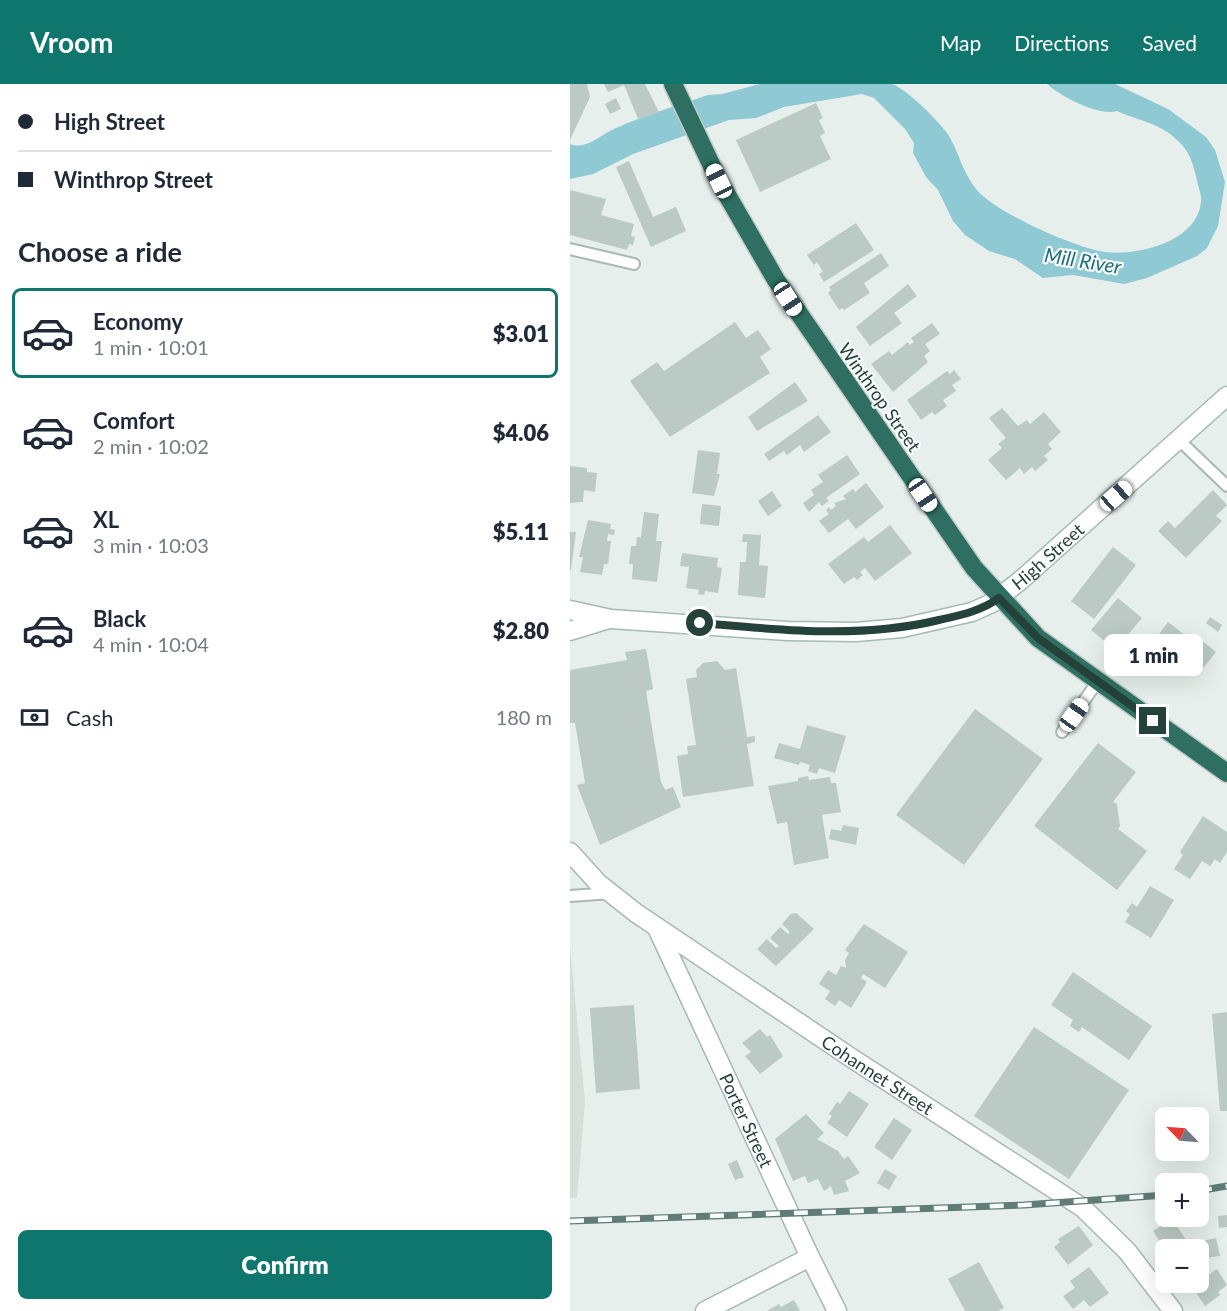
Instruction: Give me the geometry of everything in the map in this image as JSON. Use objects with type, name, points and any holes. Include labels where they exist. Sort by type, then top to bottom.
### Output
[{"type":"highway","name":"Winthrop Street","points":[[676,89],[737,214],[800,317],[974,568],[1038,638],[1227,773]]},
{"type":"street","name":"High Street","points":[[570,610],[611,619],[856,632],[902,628],[984,608],[999,598],[1225,401]]},
{"type":"street","name":"High Street","points":[[570,631],[611,619]]},
{"type":"street","name":"Cohannet Street","points":[[570,852],[611,893],[657,928],[1083,1208],[1127,1251],[1173,1311]]},
{"type":"street","name":"Porter Street","points":[[657,928],[837,1311]]},
{"type":"street","points":[[705,1311],[810,1257]]},
{"type":"lane","points":[[570,249],[634,264]]},
{"type":"lane","points":[[1179,440],[1227,486]]},
{"type":"lane","points":[[1062,732],[1098,681]]},
{"type":"lane","points":[[570,896],[611,893]]},
{"type":"shaded area","points":[[570,947],[585,1101],[577,1198],[570,1198]]},
{"type":"water","name":"Mill River","points":[[760,84],[892,84],[915,99],[945,130],[964,170],[976,189],[985,198],[1036,228],[1075,244],[1118,253],[1133,252],[1164,244],[1178,236],[1197,216],[1201,199],[1190,158],[1181,144],[1170,134],[1117,111],[1101,111],[1081,104],[1047,84],[1115,84],[1168,109],[1206,137],[1215,150],[1225,182],[1218,226],[1207,248],[1197,256],[1147,278],[1124,284],[1073,275],[1043,278],[1015,259],[989,251],[965,235],[953,221],[938,190],[926,177],[913,153],[914,143],[905,129],[874,98],[862,94],[784,107],[756,118],[729,120],[633,154],[593,174],[570,179],[570,144],[576,146],[588,144],[627,123],[708,95],[722,94]]},
{"type":"building","points":[[570,84],[587,84],[590,97],[570,140]]},
{"type":"building","points":[[604,84],[645,84],[659,112],[638,119],[624,85],[608,92]]},
{"type":"building","points":[[616,98],[621,109],[610,114],[605,104]]},
{"type":"building","points":[[816,103],[823,118],[819,120],[825,133],[820,136],[831,159],[760,192],[736,140]]},
{"type":"building","points":[[629,161],[653,217],[676,207],[686,231],[651,247],[616,167]]},
{"type":"building","points":[[570,190],[606,199],[601,215],[634,224],[631,236],[635,237],[633,245],[629,244],[627,250],[570,235]]},
{"type":"building","points":[[856,223],[874,250],[824,282],[819,274],[823,272],[817,262],[814,265],[807,255]]},
{"type":"building","points":[[881,253],[889,266],[864,283],[870,293],[844,310],[842,308],[839,310],[828,293],[831,290],[829,287]]},
{"type":"building","points":[[908,284],[917,296],[894,313],[902,323],[870,346],[856,327]]},
{"type":"building","points":[[735,322],[746,338],[758,330],[771,349],[760,357],[770,373],[670,437],[630,381],[657,362],[664,371]]},
{"type":"building","points":[[932,323],[940,334],[925,344],[930,351],[924,356],[928,362],[893,392],[871,364],[889,351],[892,355],[908,342],[910,345],[914,342],[911,338]]},
{"type":"building","points":[[954,370],[961,379],[952,385],[956,391],[943,400],[947,406],[935,415],[932,412],[921,420],[907,400],[947,371],[950,374]]},
{"type":"building","points":[[795,382],[808,401],[757,431],[748,417]]},
{"type":"building","points":[[1002,408],[1018,426],[1027,420],[1030,424],[1044,412],[1061,432],[1048,444],[1052,449],[1044,456],[1048,460],[1035,471],[1032,467],[1024,474],[1020,468],[1006,480],[988,460],[1002,448],[998,444],[1006,438],[989,418]]},
{"type":"building","points":[[818,415],[831,432],[804,452],[800,445],[787,455],[784,451],[769,461],[764,454]]},
{"type":"building","points":[[698,450],[720,453],[717,474],[720,474],[714,496],[692,493]]},
{"type":"building","points":[[847,455],[860,474],[826,498],[829,501],[822,506],[819,502],[809,512],[803,503],[814,495],[811,490],[823,482],[818,475]]},
{"type":"building","points":[[570,466],[587,468],[587,472],[597,473],[595,492],[584,490],[583,502],[570,503]]},
{"type":"building","points":[[866,483],[884,507],[856,529],[848,519],[829,533],[819,521],[829,514],[826,510],[829,507],[831,510],[836,506],[834,503],[846,499],[843,496],[853,489],[855,492]]},
{"type":"building","points":[[1213,490],[1227,505],[1216,516],[1222,521],[1186,558],[1158,531],[1168,521],[1175,528]]},
{"type":"building","points":[[772,491],[782,506],[768,516],[758,501]]},
{"type":"building","points":[[702,504],[721,506],[719,526],[700,524]]},
{"type":"building","points":[[644,512],[659,514],[656,541],[662,541],[657,582],[632,579],[633,564],[629,564],[631,546],[636,546],[637,537],[641,537]]},
{"type":"building","points":[[588,520],[611,524],[610,529],[615,530],[614,535],[608,534],[607,541],[611,541],[608,564],[604,564],[602,575],[580,572],[583,557],[579,557]]},
{"type":"building","points":[[890,525],[912,553],[875,581],[865,568],[860,572],[863,575],[857,580],[854,577],[844,584],[828,564],[864,537],[868,542]]},
{"type":"building","points":[[570,532],[576,532],[571,570],[570,570]]},
{"type":"building","points":[[743,534],[761,535],[759,565],[768,566],[765,598],[738,595],[740,562],[746,562],[747,542],[742,542]]},
{"type":"building","points":[[1113,547],[1136,565],[1094,619],[1071,601]]},
{"type":"building","points":[[682,553],[718,558],[717,567],[722,568],[718,593],[705,591],[704,595],[698,594],[699,590],[686,588],[689,567],[680,566]]},
{"type":"building","points":[[1118,598],[1142,618],[1115,650],[1091,630]]},
{"type":"building","points":[[1210,617],[1222,625],[1218,632],[1206,623]]},
{"type":"building","points":[[1168,622],[1190,639],[1194,634],[1216,652],[1201,671],[1194,665],[1191,668],[1167,650],[1169,647],[1157,637]]},
{"type":"building","points":[[646,649],[653,689],[646,691],[661,782],[665,790],[673,787],[681,807],[600,845],[577,785],[585,783],[575,723],[570,723],[570,670],[627,660],[625,652]]},
{"type":"building","points":[[717,661],[725,670],[736,668],[747,737],[755,736],[755,742],[747,744],[754,786],[683,797],[677,756],[688,754],[687,746],[696,745],[686,679],[697,677],[696,670],[703,663]]},
{"type":"building","points":[[975,709],[1043,759],[964,865],[896,815]]},
{"type":"building","points":[[807,725],[846,736],[835,773],[819,768],[817,774],[808,771],[810,765],[800,762],[799,765],[774,758],[779,743],[800,749]]},
{"type":"building","points":[[1098,743],[1136,772],[1113,802],[1117,804],[1120,826],[1118,829],[1147,851],[1117,890],[1034,826]]},
{"type":"building","points":[[808,776],[809,780],[830,777],[831,783],[836,783],[841,812],[822,815],[829,858],[794,865],[787,822],[777,824],[768,786],[798,781],[798,778]]},
{"type":"building","points":[[1203,816],[1227,832],[1227,852],[1220,863],[1215,859],[1210,866],[1202,861],[1190,879],[1174,869],[1183,855],[1180,852]]},
{"type":"building","points":[[843,825],[859,828],[856,845],[829,839],[831,829],[841,831]]},
{"type":"building","points":[[1150,886],[1174,900],[1151,938],[1125,922],[1130,914],[1126,911],[1132,903],[1137,907]]},
{"type":"building","points":[[796,913],[814,929],[776,966],[757,949],[767,939],[776,948],[779,946],[770,938],[780,927],[788,934],[790,932],[782,924],[791,914]]},
{"type":"building","points":[[864,924],[908,952],[885,988],[863,974],[861,978],[867,982],[851,1008],[839,1000],[835,1006],[825,999],[830,991],[819,984],[828,970],[836,975],[841,966],[846,968],[845,960],[849,953],[845,950]]},
{"type":"building","points":[[1073,972],[1152,1026],[1129,1060],[1082,1027],[1079,1032],[1070,1026],[1073,1020],[1051,1005]]},
{"type":"building","points":[[634,1005],[640,1089],[596,1093],[590,1008]]},
{"type":"building","points":[[1227,1012],[1227,1111],[1220,1111],[1212,1014]]},
{"type":"building","points":[[1034,1027],[1129,1090],[1069,1179],[974,1116]]},
{"type":"building","points":[[760,1029],[767,1037],[770,1035],[783,1056],[760,1074],[745,1056],[751,1052],[742,1043]]},
{"type":"building","points":[[849,1091],[869,1104],[847,1137],[827,1123],[832,1116],[829,1114],[837,1102],[840,1104]]},
{"type":"building","points":[[806,1114],[824,1133],[817,1139],[838,1151],[844,1159],[848,1156],[860,1173],[845,1181],[849,1191],[834,1195],[831,1186],[824,1191],[818,1179],[808,1183],[805,1176],[793,1181],[775,1139]]},
{"type":"building","points":[[894,1118],[912,1130],[892,1160],[874,1147]]},
{"type":"building","points":[[737,1160],[744,1177],[735,1180],[728,1164]]},
{"type":"building","points":[[885,1169],[897,1176],[889,1190],[877,1183]]},
{"type":"building","points":[[1227,1215],[1227,1227],[1219,1228],[1218,1216]]},
{"type":"building","points":[[1079,1226],[1093,1245],[1068,1265],[1054,1247],[1060,1242],[1058,1239]]},
{"type":"building","points":[[1159,1227],[1177,1227],[1186,1239],[1158,1239],[1153,1231]]},
{"type":"building","points":[[1216,1238],[1220,1256],[1209,1258],[1209,1240]]},
{"type":"building","points":[[979,1262],[1004,1308],[998,1311],[965,1311],[948,1279]]},
{"type":"building","points":[[1089,1267],[1109,1293],[1090,1307],[1084,1300],[1073,1309],[1063,1296],[1075,1288],[1070,1281]]},
{"type":"building","points":[[1217,1269],[1227,1285],[1218,1292],[1220,1295],[1205,1306],[1196,1293],[1209,1293],[1209,1275]]},
{"type":"building","points":[[794,1300],[800,1311],[767,1311],[779,1304],[781,1307]]},
{"type":"railway","points":[[1209,1189],[1227,1186]]},
{"type":"railway","points":[[570,1221],[1024,1205],[1155,1196]]},
{"type":"route","points":[[700,623],[813,632],[856,632],[923,624],[984,608],[999,598],[1038,638],[1153,721]]}]
